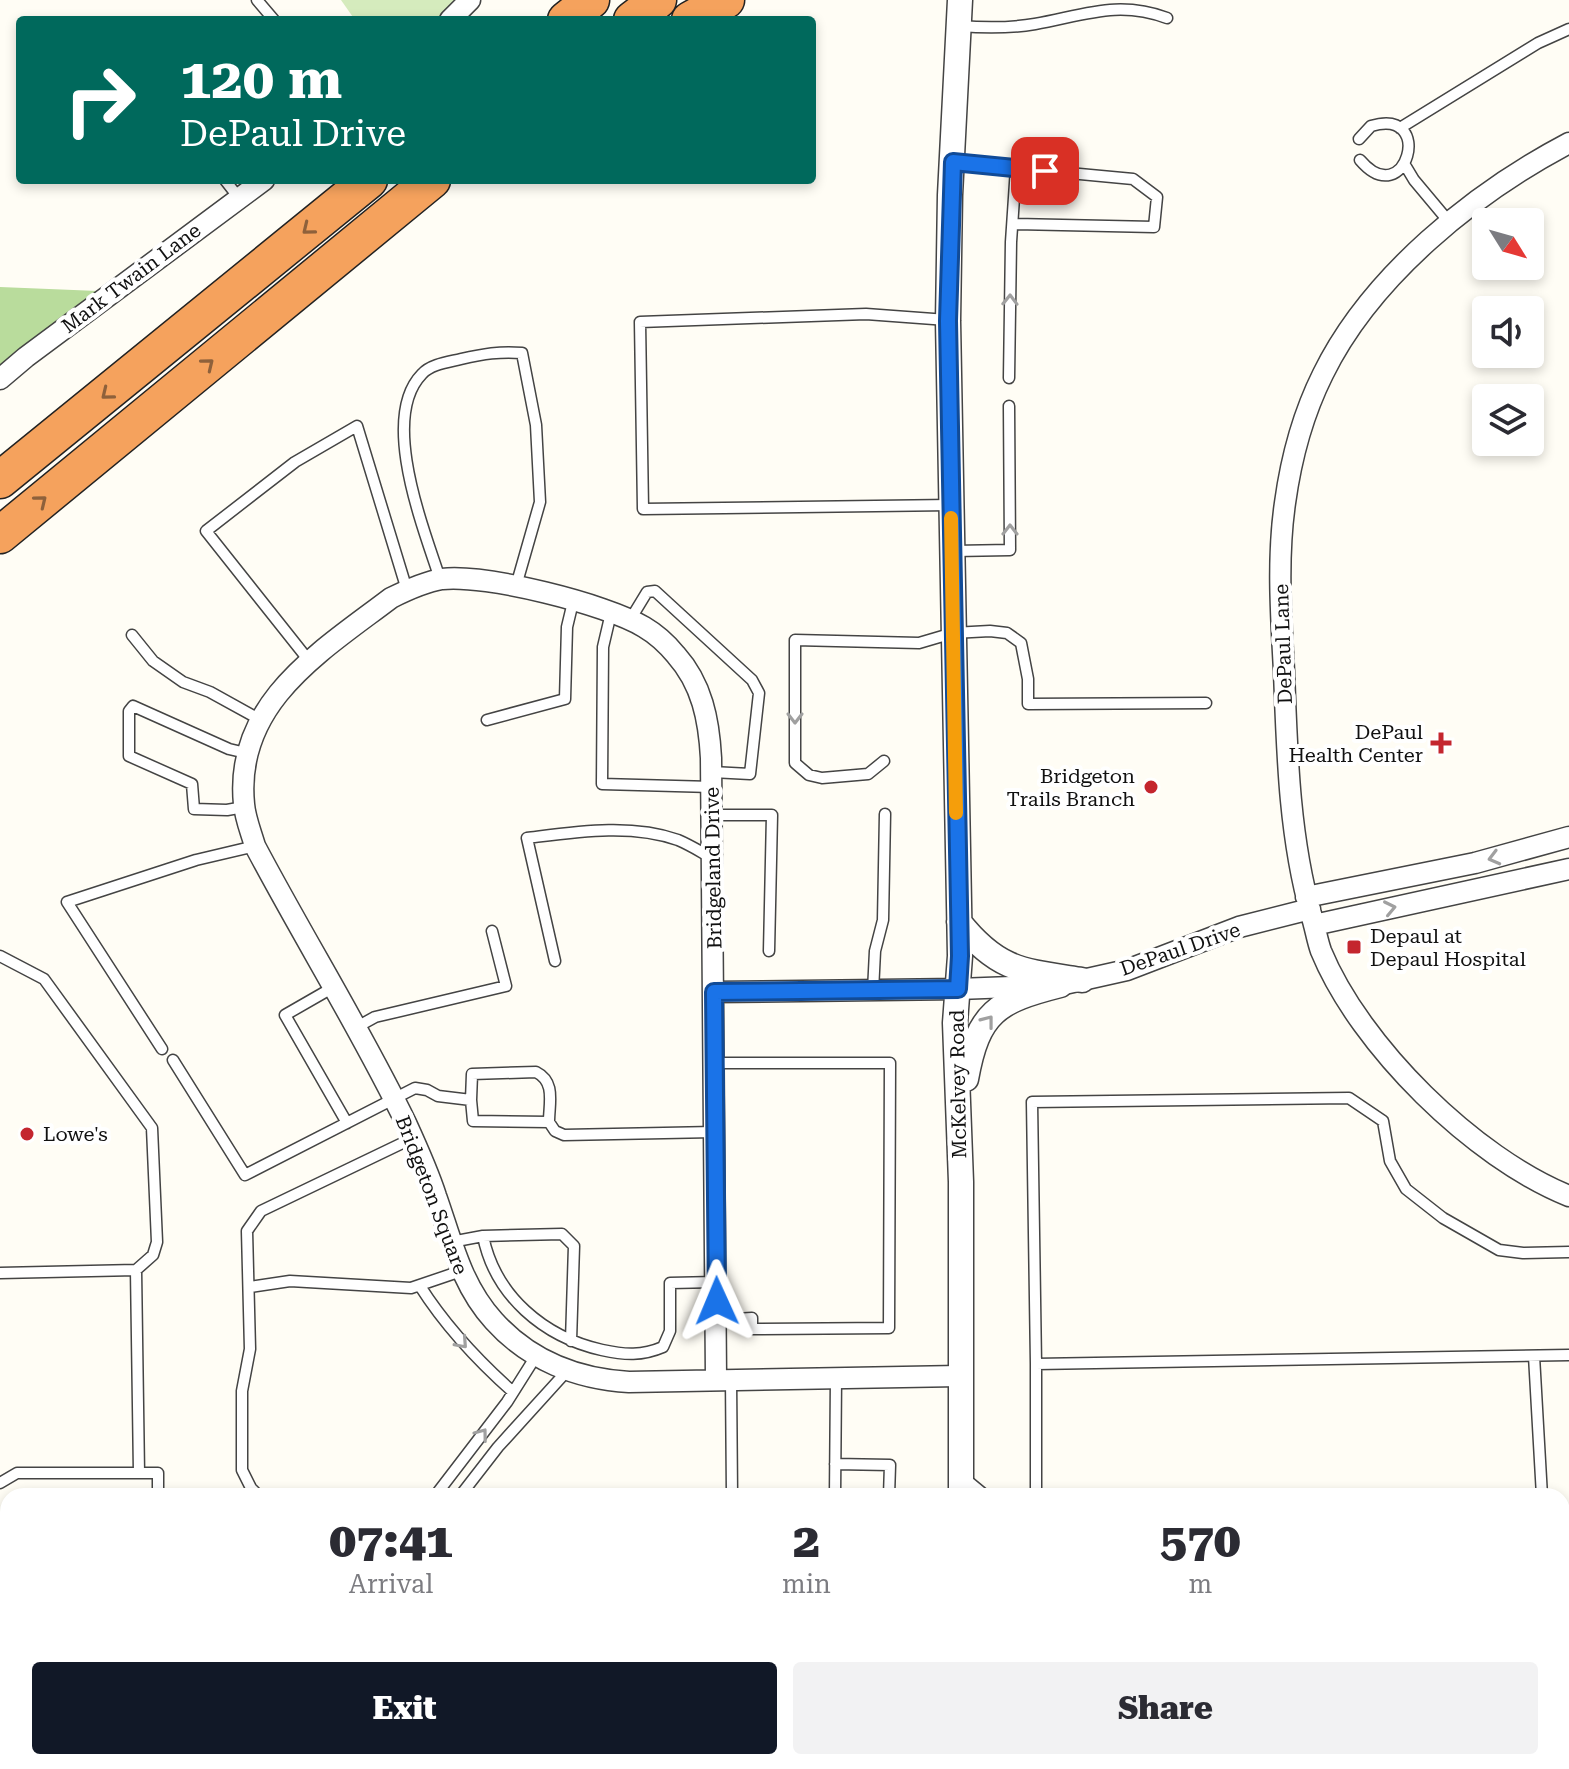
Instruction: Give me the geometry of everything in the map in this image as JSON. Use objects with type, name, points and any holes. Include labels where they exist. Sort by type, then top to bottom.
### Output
[{"type":"highway","points":[[571,16],[591,0]]},
{"type":"highway","points":[[637,16],[658,0]]},
{"type":"highway","points":[[697,16],[726,0]]},
{"type":"highway","points":[[0,480],[364,184]]},
{"type":"highway","points":[[0,535],[427,184]]},
{"type":"street","points":[[454,16],[470,0]]},
{"type":"street","name":"McKelvey Road","points":[[960,0],[948,321],[959,922],[955,1023],[961,1182],[961,1486]]},
{"type":"street","name":"DePaul Lane","points":[[1569,143],[1539,159],[1450,223],[1401,266],[1350,328],[1323,372],[1303,417],[1285,504],[1280,587],[1287,756],[1301,881],[1321,951],[1359,1019],[1421,1092],[1471,1137],[1529,1177],[1569,1196]]},
{"type":"street","name":"Mark Twain Lane","points":[[0,379],[258,184]]},
{"type":"street","name":"Bridgeland Drive","points":[[407,590],[440,579],[473,579],[516,586],[621,616],[665,644],[678,656],[695,682],[706,712],[712,780],[716,1282],[724,1379]]},
{"type":"street","name":"Bridgeton Square","points":[[407,590],[382,605],[280,688],[259,719],[246,753],[244,807],[255,846],[413,1138],[461,1271],[473,1295],[495,1322],[536,1356],[567,1371],[611,1381],[959,1376]]},
{"type":"street","name":"DePaul Drive","points":[[714,992],[958,989],[1071,982],[1127,970],[1239,927],[1569,837]]},
{"type":"street","name":"DePaul Drive","points":[[1310,910],[1569,869]]},
{"type":"street","points":[[959,922],[973,939],[1007,964],[1024,972],[1071,982]]},
{"type":"street","points":[[958,1121],[970,1054],[980,1030],[999,1007],[1018,995],[1071,982]]},
{"type":"lane","points":[[257,0],[271,16]]},
{"type":"lane","points":[[960,26],[986,28],[1036,24],[1103,3],[1129,1],[1150,6],[1167,18]]},
{"type":"lane","points":[[1400,128],[1538,43],[1569,29]]},
{"type":"lane","points":[[1359,139],[1371,126],[1381,123],[1400,128],[1410,146],[1405,165],[1450,223]]},
{"type":"lane","points":[[1360,160],[1367,169],[1377,174],[1387,175],[1405,165]]},
{"type":"lane","points":[[953,162],[1133,179],[1157,197],[1154,227],[1013,224]]},
{"type":"lane","points":[[1009,378],[1016,168]]},
{"type":"lane","points":[[228,184],[239,198]]},
{"type":"lane","points":[[948,321],[866,314],[640,322],[643,509],[951,505]]},
{"type":"lane","points":[[440,579],[412,485],[403,428],[410,389],[424,371],[445,363],[496,351],[522,353],[536,425],[540,502],[516,586]]},
{"type":"lane","points":[[952,551],[1010,550],[1009,406]]},
{"type":"lane","points":[[310,662],[206,531],[295,462],[357,426],[407,590]]},
{"type":"lane","points":[[655,591],[752,680],[759,693],[750,774],[712,780],[602,784],[603,647],[621,616],[647,592],[655,591]]},
{"type":"lane","points":[[487,720],[565,699],[567,627],[573,602]]},
{"type":"lane","points":[[884,761],[868,774],[822,778],[809,775],[795,763],[795,640],[919,643],[953,633],[1007,633],[1021,643],[1028,679],[1028,704],[1206,703]]},
{"type":"lane","points":[[132,635],[153,661],[183,682],[210,692],[259,719]]},
{"type":"lane","points":[[244,807],[194,809],[192,784],[129,756],[129,711],[133,706],[229,749],[246,753]]},
{"type":"lane","points":[[873,991],[875,951],[883,920],[885,814]]},
{"type":"lane","points":[[711,815],[772,815],[769,951]]},
{"type":"lane","points":[[555,961],[527,838],[589,831],[649,833],[678,840],[712,858]]},
{"type":"lane","points":[[162,1049],[67,902],[196,860],[255,846]]},
{"type":"lane","points":[[354,1028],[375,1017],[506,986],[492,931]]},
{"type":"lane","points":[[0,956],[44,979],[152,1128],[157,1242],[153,1255],[136,1270],[0,1273]]},
{"type":"lane","points":[[332,988],[285,1015],[347,1123]]},
{"type":"lane","points":[[173,1060],[245,1175],[415,1088],[438,1096],[471,1100]]},
{"type":"lane","points":[[714,1063],[890,1063],[889,1328],[752,1329],[752,1318],[718,1320]]},
{"type":"lane","points":[[549,1122],[473,1121],[472,1074],[536,1072],[544,1076],[550,1085],[549,1122],[555,1131],[564,1135],[716,1132]]},
{"type":"lane","points":[[1036,1488],[1032,1102],[1349,1098],[1383,1121],[1390,1161],[1406,1189],[1443,1218],[1499,1250],[1569,1252]]},
{"type":"lane","points":[[251,1488],[242,1470],[242,1391],[250,1349],[247,1231],[261,1211],[413,1138]]},
{"type":"lane","points":[[451,1242],[483,1236],[562,1234],[574,1246],[571,1341]]},
{"type":"lane","points":[[483,1236],[492,1268],[513,1299],[543,1326],[571,1341],[621,1354],[646,1354],[663,1347],[670,1331],[670,1283],[716,1282]]},
{"type":"lane","points":[[136,1270],[139,1473]]},
{"type":"lane","points":[[250,1287],[290,1281],[420,1286],[461,1271]]},
{"type":"lane","points":[[420,1286],[455,1336],[513,1392]]},
{"type":"lane","points":[[1036,1364],[1569,1355]]},
{"type":"lane","points":[[441,1488],[536,1356]]},
{"type":"lane","points":[[1534,1356],[1542,1488]]},
{"type":"lane","points":[[466,1488],[498,1447],[567,1371]]},
{"type":"lane","points":[[835,1488],[836,1378]]},
{"type":"lane","points":[[724,1379],[731,1488]]},
{"type":"lane","points":[[835,1464],[890,1465],[889,1488]]},
{"type":"lane","points":[[0,1483],[17,1473],[158,1473],[158,1488]]},
{"type":"green space","points":[[341,0],[456,0],[440,16],[352,16]]},
{"type":"green space","points":[[0,287],[98,291],[0,365]]},
{"type":"slow traffic","points":[[951,518],[956,813]]},
{"type":"place","name":"DePaul Health Center","points":[[1441,743]]},
{"type":"place","name":"Bridgeton Trails Branch","points":[[1151,787]]},
{"type":"place","name":"Depaul at Depaul Hospital","points":[[1354,947]]},
{"type":"place","name":"Lowe's","points":[[27,1134]]},
{"type":"route","points":[[717,1301],[714,992],[958,989],[960,956],[948,321],[953,162],[1045,171]]}]
